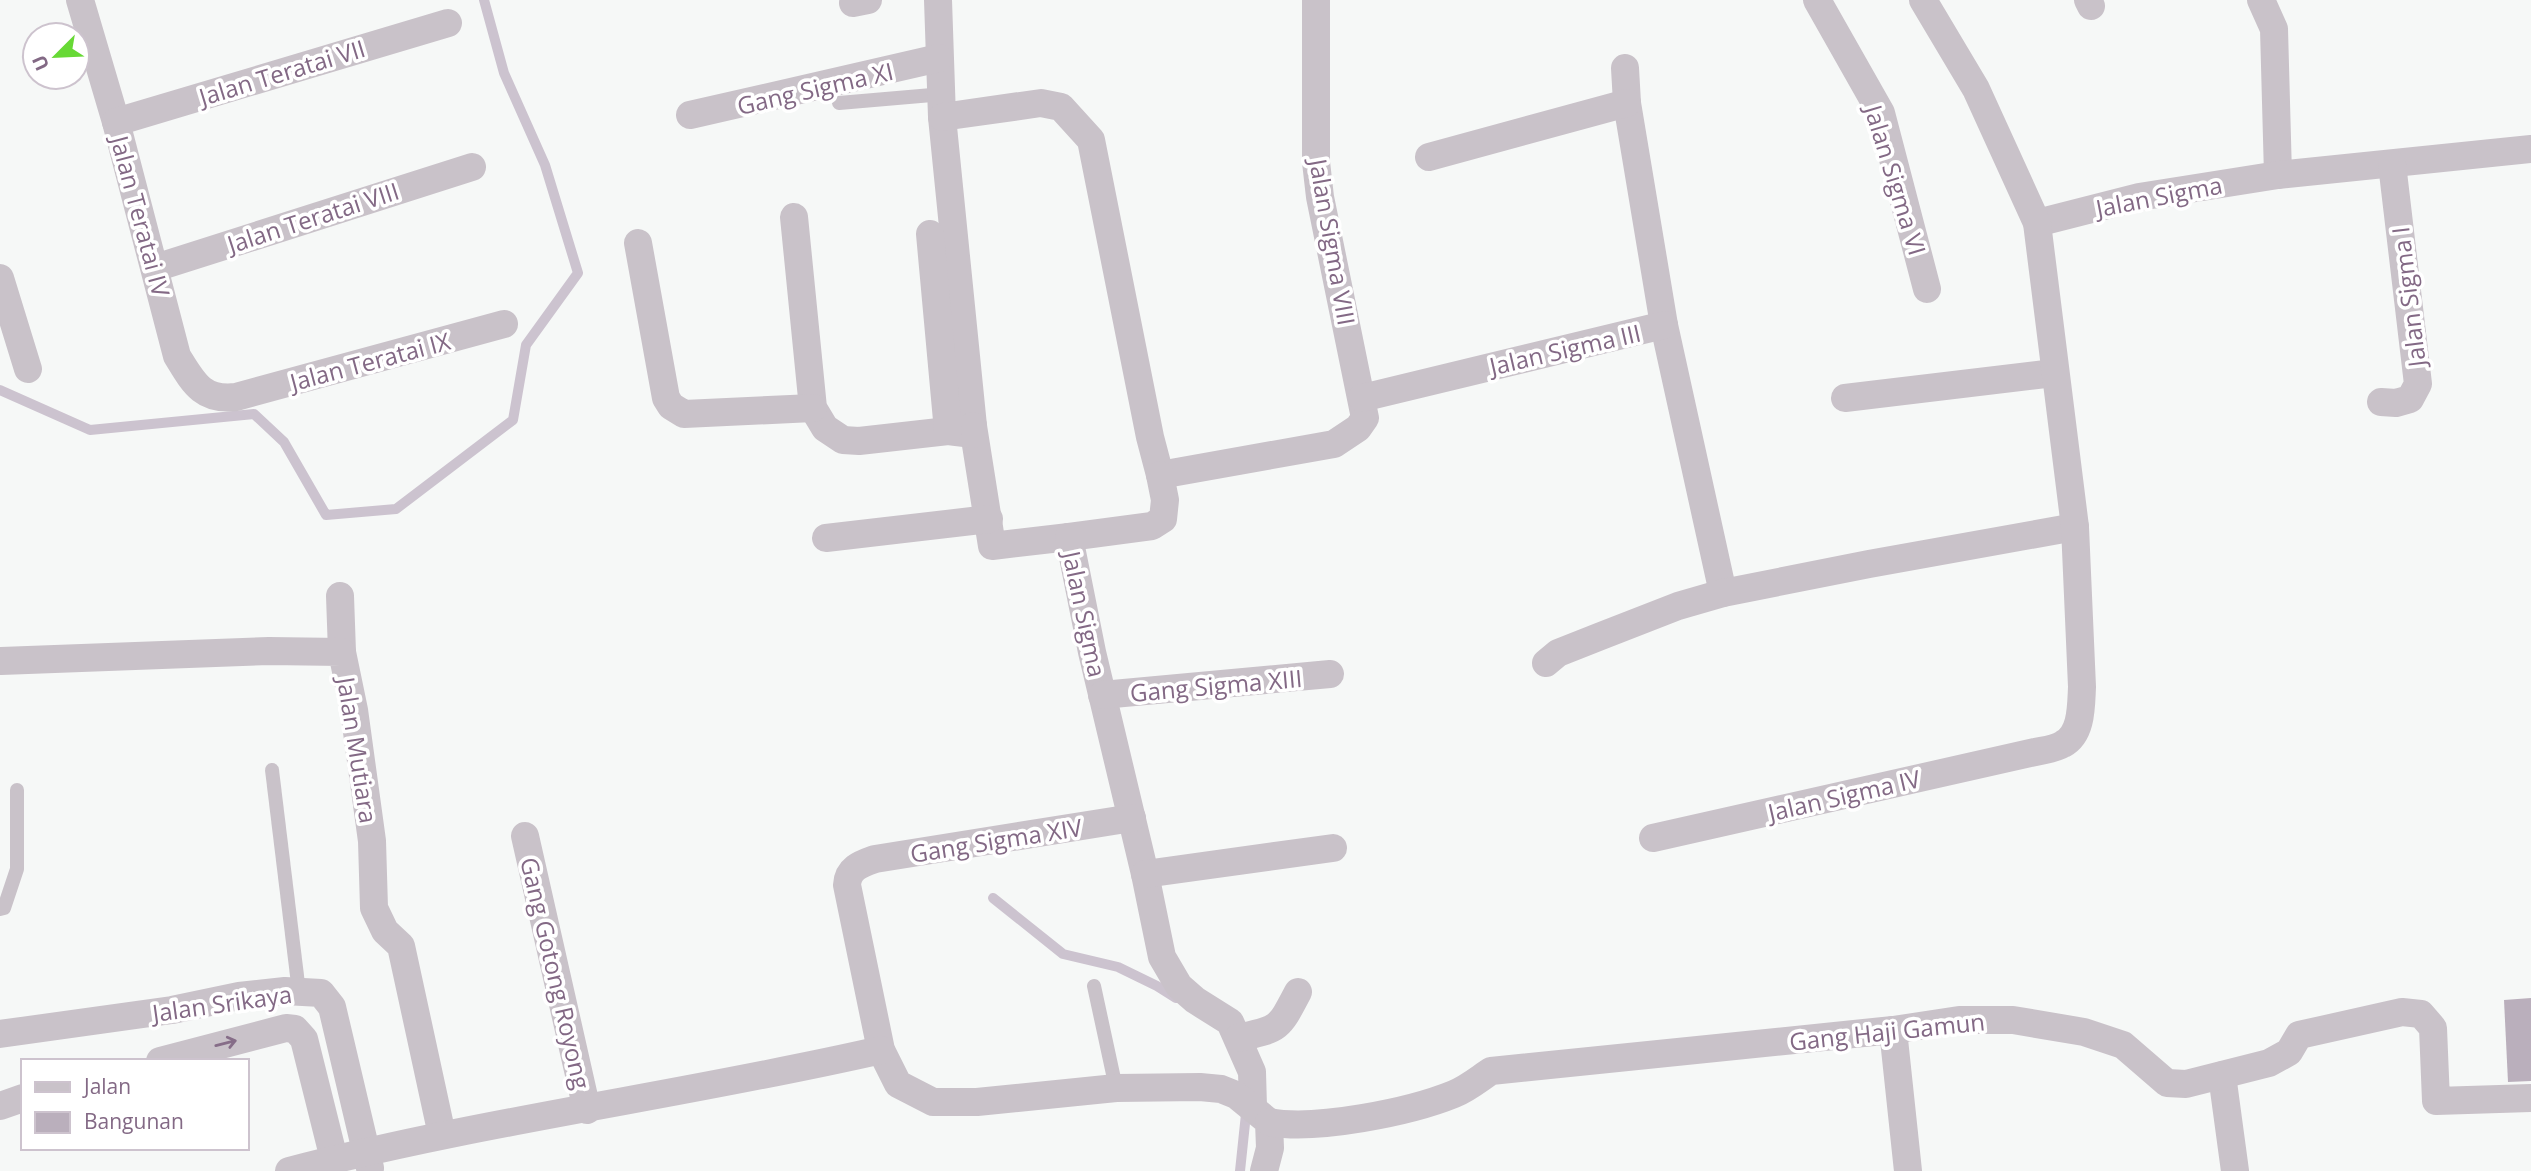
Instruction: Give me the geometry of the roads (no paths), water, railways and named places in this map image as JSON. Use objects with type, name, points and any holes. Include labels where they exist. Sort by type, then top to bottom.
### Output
[{"type":"street","name":"Jalan Teratai IV","points":[[80,0],[116,122],[177,356],[192,380],[209,396],[222,399],[236,397]]},
{"type":"street","name":"Jalan Sigma","points":[[938,0],[960,429],[989,519],[992,546],[1069,537],[1162,957],[1179,986],[1195,1000],[1230,1022],[1238,1038],[1252,1072],[1270,1148],[1264,1171]]},
{"type":"street","name":"Jalan Sigma VIII","points":[[1316,0],[1316,162],[1362,398]]},
{"type":"street","name":"Jalan Sigma VI","points":[[1817,0],[1881,113],[1927,289]]},
{"type":"street","points":[[1923,0],[1976,89],[2037,223]]},
{"type":"street","points":[[2261,0],[2274,29],[2278,175]]},
{"type":"street","name":"Jalan Teratai VII","points":[[116,122],[448,23]]},
{"type":"street","name":"Gang Sigma XI","points":[[690,116],[939,58]]},
{"type":"street","points":[[1625,68],[1628,103],[1664,325]]},
{"type":"street","points":[[942,117],[1041,103],[1061,107],[1091,140],[1150,437],[1166,500],[1163,519],[1153,526],[1069,537]]},
{"type":"street","points":[[1429,157],[1628,103]]},
{"type":"street","name":"Jalan Sigma","points":[[2037,223],[2139,197],[2278,175],[2531,149]]},
{"type":"street","name":"Jalan Sigma I","points":[[2381,402],[2396,403],[2410,399],[2418,384],[2392,163]]},
{"type":"street","name":"Jalan Teratai VIII","points":[[155,268],[472,167]]},
{"type":"street","points":[[794,217],[813,408],[825,428],[843,440],[859,441],[960,429],[930,234]]},
{"type":"street","name":"Jalan Sigma IV","points":[[1653,838],[2035,752],[2064,744],[2074,734],[2081,712],[2082,687],[2075,527],[2037,223]]},
{"type":"street","points":[[638,243],[666,398],[671,406],[684,414],[813,408]]},
{"type":"street","points":[[0,278],[28,369]]},
{"type":"street","name":"Jalan Teratai IX","points":[[236,397],[504,324]]},
{"type":"street","name":"Jalan Sigma III","points":[[1362,398],[1664,325],[1724,593]]},
{"type":"street","points":[[1845,398],[2054,373]]},
{"type":"street","points":[[1160,475],[1334,444],[1358,428],[1365,418],[1362,398]]},
{"type":"street","points":[[826,538],[989,519]]},
{"type":"street","points":[[1546,663],[1559,653],[1601,636],[1678,606],[1724,593],[2075,527]]},
{"type":"street","points":[[340,596],[342,652]]},
{"type":"street","name":"Jalan Mutiara","points":[[1,661],[269,651],[342,652],[354,710],[372,841],[374,908],[385,931],[401,946],[442,1135]]},
{"type":"street","name":"Gang Sigma XIII","points":[[1102,695],[1330,674]]},
{"type":"street","name":"Gang Sigma XIV","points":[[881,1050],[847,885],[847,877],[851,871],[875,859],[1132,818]]},
{"type":"street","name":"Gang Gotong Royong","points":[[525,836],[587,1110]]},
{"type":"street","points":[[1145,874],[1333,848]]},
{"type":"street","points":[[1238,1038],[1271,1030],[1282,1022],[1298,992]]},
{"type":"street","name":"Jalan Srikaya","points":[[0,1034],[172,1010],[239,996],[321,993],[332,1007],[369,1162]]},
{"type":"street","name":"Gang Haji Gamun","points":[[1261,1114],[1289,1126],[1336,1122],[1409,1108],[1456,1094],[1491,1071],[1893,1030],[1959,1020],[2014,1020],[2084,1032],[2123,1045],[2166,1083],[2186,1084],[2269,1063],[2289,1052],[2299,1035],[2402,1012],[2421,1014],[2433,1028],[2436,1101],[2531,1098]]},
{"type":"street","points":[[168,1059],[286,1028],[295,1029],[304,1039],[334,1159]]},
{"type":"street","points":[[1893,1030],[1908,1171]]},
{"type":"street","points":[[289,1171],[334,1159],[369,1162],[442,1135],[587,1110],[881,1050],[898,1084],[933,1102],[977,1102],[1116,1088],[1200,1087],[1221,1089],[1236,1095],[1261,1114]]},
{"type":"street","points":[[2222,1075],[2235,1171]]},
{"type":"street","points":[[0,1106],[21,1099]]},
{"type":"lane","points":[[839,103],[932,95],[942,87]]},
{"type":"lane","points":[[272,770],[299,992]]},
{"type":"lane","points":[[0,909],[4,908],[17,869],[17,790]]},
{"type":"lane","points":[[1094,986],[1116,1088]]},
{"type":"waterway","points":[[0,390],[90,430],[254,414],[284,442],[326,515],[396,509],[513,420],[526,345],[578,273],[545,165],[504,73],[484,0]]},
{"type":"waterway","points":[[993,898],[1063,954],[1118,967],[1176,998]]},
{"type":"waterway","points":[[1240,1171],[1246,1114]]}]
